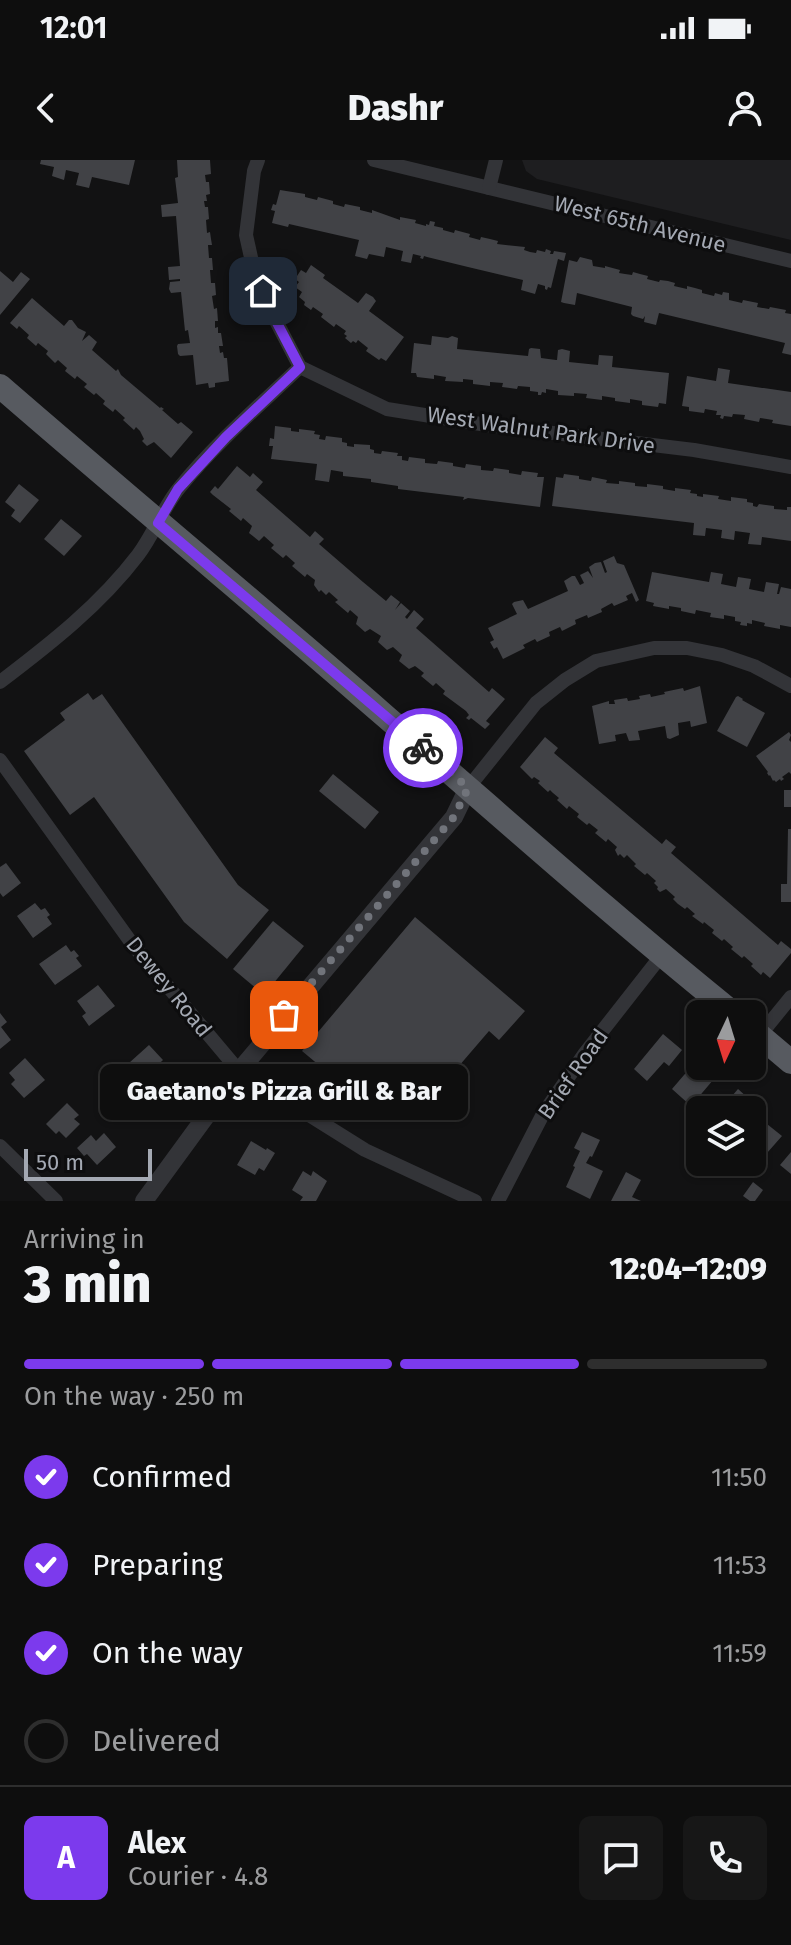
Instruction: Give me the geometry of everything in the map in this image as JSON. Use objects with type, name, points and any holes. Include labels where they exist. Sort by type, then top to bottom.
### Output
[{"type":"highway","points":[[0,386],[661,956],[716,1000]]},
{"type":"highway","points":[[766,1041],[791,1062]]},
{"type":"street","points":[[0,682],[93,605],[139,553],[178,489],[226,437],[300,367],[275,319],[252,262],[246,235],[258,160]]},
{"type":"street","name":"West 65th Avenue","points":[[374,160],[791,261]]},
{"type":"street","points":[[489,188],[496,160]]},
{"type":"street","name":"West Walnut Park Drive","points":[[300,367],[387,409],[487,425],[694,450],[791,467]]},
{"type":"street","points":[[144,1201],[239,1071],[454,817],[468,788],[536,703],[596,661],[654,648],[687,648],[722,655],[754,666],[791,686]]},
{"type":"street","name":"Dewey Road","points":[[0,760],[133,945],[239,1071],[365,1150],[475,1201]]},
{"type":"street","name":"Brief Road","points":[[498,1201],[543,1114],[585,1053],[661,956]]},
{"type":"street","points":[[766,1022],[791,997]]},
{"type":"street","points":[[0,1146],[56,1201]]},
{"type":"shaded area","points":[[522,160],[791,160],[791,240],[537,179],[526,171]]},
{"type":"building","points":[[41,160],[135,160],[129,185],[92,177],[89,188],[76,185],[79,173],[66,170],[64,180],[52,176],[54,167],[40,164]]},
{"type":"building","points":[[177,160],[210,160],[211,174],[205,175],[210,194],[204,201],[205,207],[208,207],[207,233],[210,232],[212,245],[208,245],[213,270],[210,270],[211,283],[215,283],[216,295],[212,296],[214,309],[217,308],[215,328],[218,327],[218,333],[221,333],[223,346],[219,346],[220,353],[223,352],[224,358],[227,358],[229,381],[215,383],[215,387],[209,388],[208,383],[196,385],[193,355],[178,354],[178,344],[190,343],[188,330],[185,331],[181,292],[171,293],[169,289],[170,282],[180,281],[169,280],[168,267],[180,266],[176,216],[162,217],[161,205],[178,203],[175,178],[178,177]]},
{"type":"building","points":[[280,190],[305,194],[305,197],[317,200],[318,197],[344,207],[345,204],[372,213],[372,210],[400,220],[400,217],[416,220],[415,223],[426,226],[430,221],[435,222],[434,226],[443,230],[470,234],[469,237],[480,240],[481,237],[498,241],[497,244],[525,247],[524,250],[530,252],[545,252],[546,249],[551,251],[550,254],[554,251],[566,253],[564,261],[558,259],[551,288],[547,290],[538,284],[535,294],[521,290],[523,280],[424,256],[423,259],[413,254],[411,263],[401,261],[403,251],[386,247],[384,257],[369,254],[367,259],[355,256],[359,240],[272,223],[275,211],[271,210],[273,204],[276,205]]},
{"type":"building","points":[[580,257],[592,260],[593,266],[620,270],[619,273],[632,275],[633,272],[648,276],[647,279],[668,281],[675,283],[674,286],[695,288],[714,296],[715,293],[729,293],[729,300],[742,303],[743,300],[758,303],[757,307],[786,310],[785,313],[791,314],[791,355],[782,353],[785,343],[659,313],[656,325],[644,322],[645,316],[643,319],[633,316],[632,307],[577,293],[575,305],[561,302],[569,260],[577,262]]},
{"type":"building","points":[[311,265],[325,275],[323,278],[358,303],[366,293],[373,297],[376,301],[369,311],[404,337],[386,361],[366,351],[368,348],[358,340],[351,343],[345,338],[346,331],[336,324],[334,327],[313,307],[311,310],[304,305],[305,302],[299,297],[302,292],[295,287],[299,282],[295,279],[301,270],[306,273]]},
{"type":"building","points":[[0,271],[13,282],[21,272],[30,279],[0,315]]},
{"type":"building","points":[[32,298],[64,326],[72,320],[86,332],[82,341],[89,335],[97,342],[92,350],[116,371],[118,369],[178,424],[181,422],[193,432],[171,458],[154,442],[147,446],[136,427],[134,430],[115,409],[113,412],[96,393],[94,395],[84,387],[87,384],[77,376],[75,379],[58,360],[55,363],[46,354],[48,351],[27,338],[29,335],[19,326],[17,329],[10,323]]},
{"type":"building","points":[[432,336],[458,338],[457,349],[528,356],[529,349],[540,349],[541,358],[556,360],[558,350],[562,349],[570,351],[569,362],[598,365],[599,355],[613,356],[612,367],[669,373],[666,404],[659,403],[658,407],[642,405],[642,401],[630,399],[630,403],[602,396],[602,400],[586,398],[587,394],[558,395],[558,391],[546,389],[546,393],[538,395],[538,392],[530,391],[530,387],[518,386],[517,389],[490,382],[490,386],[473,384],[473,380],[463,379],[463,382],[445,381],[446,377],[434,375],[434,379],[417,377],[416,373],[411,373],[414,343],[431,345]]},
{"type":"building","points":[[718,368],[730,370],[728,383],[791,392],[791,426],[760,418],[759,422],[744,419],[745,415],[733,414],[723,419],[721,415],[716,415],[717,411],[689,411],[689,407],[682,406],[687,376],[716,381]]},
{"type":"building","points":[[275,426],[299,432],[299,429],[315,431],[314,434],[320,435],[319,439],[325,440],[326,436],[342,438],[347,446],[370,445],[374,453],[398,453],[402,460],[408,461],[409,457],[425,459],[425,463],[437,464],[438,461],[465,468],[466,464],[481,466],[481,470],[493,471],[494,468],[521,475],[522,471],[538,473],[537,477],[544,477],[540,507],[468,498],[463,500],[464,497],[398,489],[398,486],[343,476],[343,472],[331,470],[329,482],[315,480],[317,464],[271,459],[273,446],[269,446],[270,438],[274,439]]},
{"type":"building","points":[[237,466],[250,477],[253,473],[263,482],[256,490],[310,537],[315,531],[324,539],[319,544],[363,582],[386,601],[391,595],[400,602],[395,610],[401,603],[410,611],[405,617],[407,619],[414,610],[424,619],[416,628],[489,692],[492,688],[505,699],[486,721],[490,724],[485,729],[471,718],[466,718],[469,715],[466,711],[443,694],[445,691],[436,683],[433,686],[421,676],[424,673],[419,669],[415,666],[409,669],[399,661],[402,655],[393,647],[387,650],[378,642],[381,636],[370,629],[365,632],[356,624],[358,617],[335,602],[338,600],[329,592],[326,595],[321,590],[319,592],[314,585],[315,580],[307,574],[305,577],[292,566],[295,563],[286,555],[283,558],[271,548],[274,545],[264,536],[259,541],[249,533],[252,526],[243,518],[241,521],[210,492],[215,486],[218,489]]},
{"type":"building","points":[[564,474],[591,481],[592,477],[607,480],[606,483],[619,484],[619,481],[635,483],[635,486],[663,486],[663,489],[675,491],[675,488],[691,490],[690,493],[697,496],[719,496],[718,499],[731,501],[731,497],[747,499],[757,507],[759,504],[787,510],[791,507],[791,541],[762,537],[761,545],[748,544],[750,533],[735,531],[734,540],[721,538],[722,530],[706,528],[705,536],[693,535],[694,523],[552,506],[556,477],[563,478]]},
{"type":"building","points":[[19,484],[39,500],[20,523],[11,516],[15,510],[5,502]]},
{"type":"building","points":[[61,519],[82,536],[64,556],[44,539]]},
{"type":"building","points":[[614,556],[617,563],[624,565],[639,600],[636,602],[632,593],[626,596],[628,600],[614,606],[612,603],[601,609],[602,612],[575,620],[576,624],[562,631],[560,627],[549,632],[550,636],[537,642],[535,639],[503,659],[497,647],[494,649],[490,642],[494,640],[488,628],[517,614],[512,604],[514,602],[523,600],[528,609],[568,591],[564,581],[575,576],[580,585],[584,583],[580,575],[588,571],[593,578],[589,567],[595,563],[601,562],[607,572],[603,561]]},
{"type":"building","points":[[652,572],[709,582],[711,572],[723,574],[721,584],[736,587],[738,577],[751,579],[749,589],[764,592],[766,582],[779,584],[777,594],[781,587],[791,589],[791,627],[780,625],[780,629],[752,620],[752,624],[740,625],[741,622],[735,621],[735,617],[724,615],[724,619],[696,610],[695,614],[681,611],[681,608],[653,606],[654,603],[646,601]]},
{"type":"building","points":[[700,686],[707,723],[691,727],[690,721],[678,723],[679,735],[670,739],[667,738],[665,726],[638,731],[640,740],[629,741],[626,733],[615,735],[616,741],[599,744],[592,706]]},
{"type":"building","points":[[88,693],[93,700],[102,694],[238,885],[269,910],[227,959],[184,922],[94,797],[70,815],[24,751],[65,720],[60,713]]},
{"type":"building","points":[[738,696],[765,713],[747,747],[717,731]]},
{"type":"building","points":[[789,732],[791,774],[789,772],[782,777],[784,779],[776,782],[756,756]]},
{"type":"building","points":[[545,737],[558,748],[554,753],[662,844],[666,839],[676,847],[671,853],[778,945],[781,941],[791,949],[770,978],[763,972],[761,975],[744,956],[742,958],[724,939],[722,941],[712,933],[714,930],[692,916],[695,914],[678,904],[666,889],[660,892],[654,883],[656,881],[634,866],[636,864],[627,855],[624,858],[620,854],[618,856],[617,847],[595,833],[598,830],[577,817],[579,814],[569,806],[567,809],[557,800],[559,798],[538,783],[540,781],[534,777],[532,779],[520,767]]},
{"type":"building","points":[[333,774],[379,812],[365,829],[319,791]]},
{"type":"building","points":[[784,790],[791,790],[791,807],[784,807]]},
{"type":"building","points":[[788,829],[791,829],[791,902],[781,902],[781,884],[787,884]]},
{"type":"building","points":[[6,863],[21,883],[3,897],[0,893],[0,867]]},
{"type":"building","points":[[35,903],[41,910],[45,908],[52,924],[33,938],[17,916]]},
{"type":"building","points":[[415,917],[525,1011],[499,1040],[489,1031],[416,1116],[357,1066],[345,1081],[328,1067],[326,1071],[302,1051]]},
{"type":"building","points":[[273,921],[304,946],[264,995],[233,969]]},
{"type":"building","points":[[66,945],[79,956],[76,958],[82,966],[55,985],[39,964]]},
{"type":"building","points":[[98,985],[115,1006],[89,1026],[82,1016],[86,1013],[77,1001]]},
{"type":"building","points":[[0,1013],[7,1022],[1,1027],[11,1040],[0,1049]]},
{"type":"building","points":[[663,1034],[682,1050],[669,1066],[664,1062],[647,1081],[634,1069]]},
{"type":"building","points":[[149,1045],[163,1060],[143,1079],[129,1063]]},
{"type":"building","points":[[25,1058],[45,1080],[24,1098],[11,1084],[15,1080],[9,1073]]},
{"type":"building","points":[[686,1073],[686,1080],[713,1080],[699,1096],[686,1096],[686,1102],[672,1089]]},
{"type":"building","points":[[738,1089],[746,1096],[732,1096]]},
{"type":"building","points":[[67,1103],[79,1115],[74,1119],[80,1124],[66,1138],[59,1131],[56,1134],[46,1124]]},
{"type":"building","points":[[766,1123],[782,1136],[766,1152]]},
{"type":"building","points":[[582,1132],[600,1140],[586,1163],[603,1171],[590,1199],[566,1187],[580,1151],[574,1148]]},
{"type":"building","points":[[104,1133],[116,1147],[97,1165],[77,1148],[91,1135],[96,1141]]},
{"type":"building","points":[[251,1141],[275,1153],[264,1171],[259,1168],[255,1175],[237,1165]]},
{"type":"building","points":[[791,1152],[791,1174],[780,1165]]},
{"type":"building","points":[[303,1171],[311,1176],[313,1171],[327,1181],[316,1201],[300,1201],[303,1197],[292,1190]]},
{"type":"building","points":[[626,1172],[641,1180],[632,1197],[641,1201],[611,1201]]},
{"type":"building","points":[[753,1182],[763,1190],[755,1201],[750,1201],[743,1196]]},
{"type":"way so far","points":[[284,1015],[454,817],[468,788],[423,748]]},
{"type":"place","name":"Gaetano's Pizza Grill & Bar","points":[[284,1015]]},
{"type":"route","points":[[263,291],[300,367],[226,437],[178,489],[158,523],[423,748]]}]
